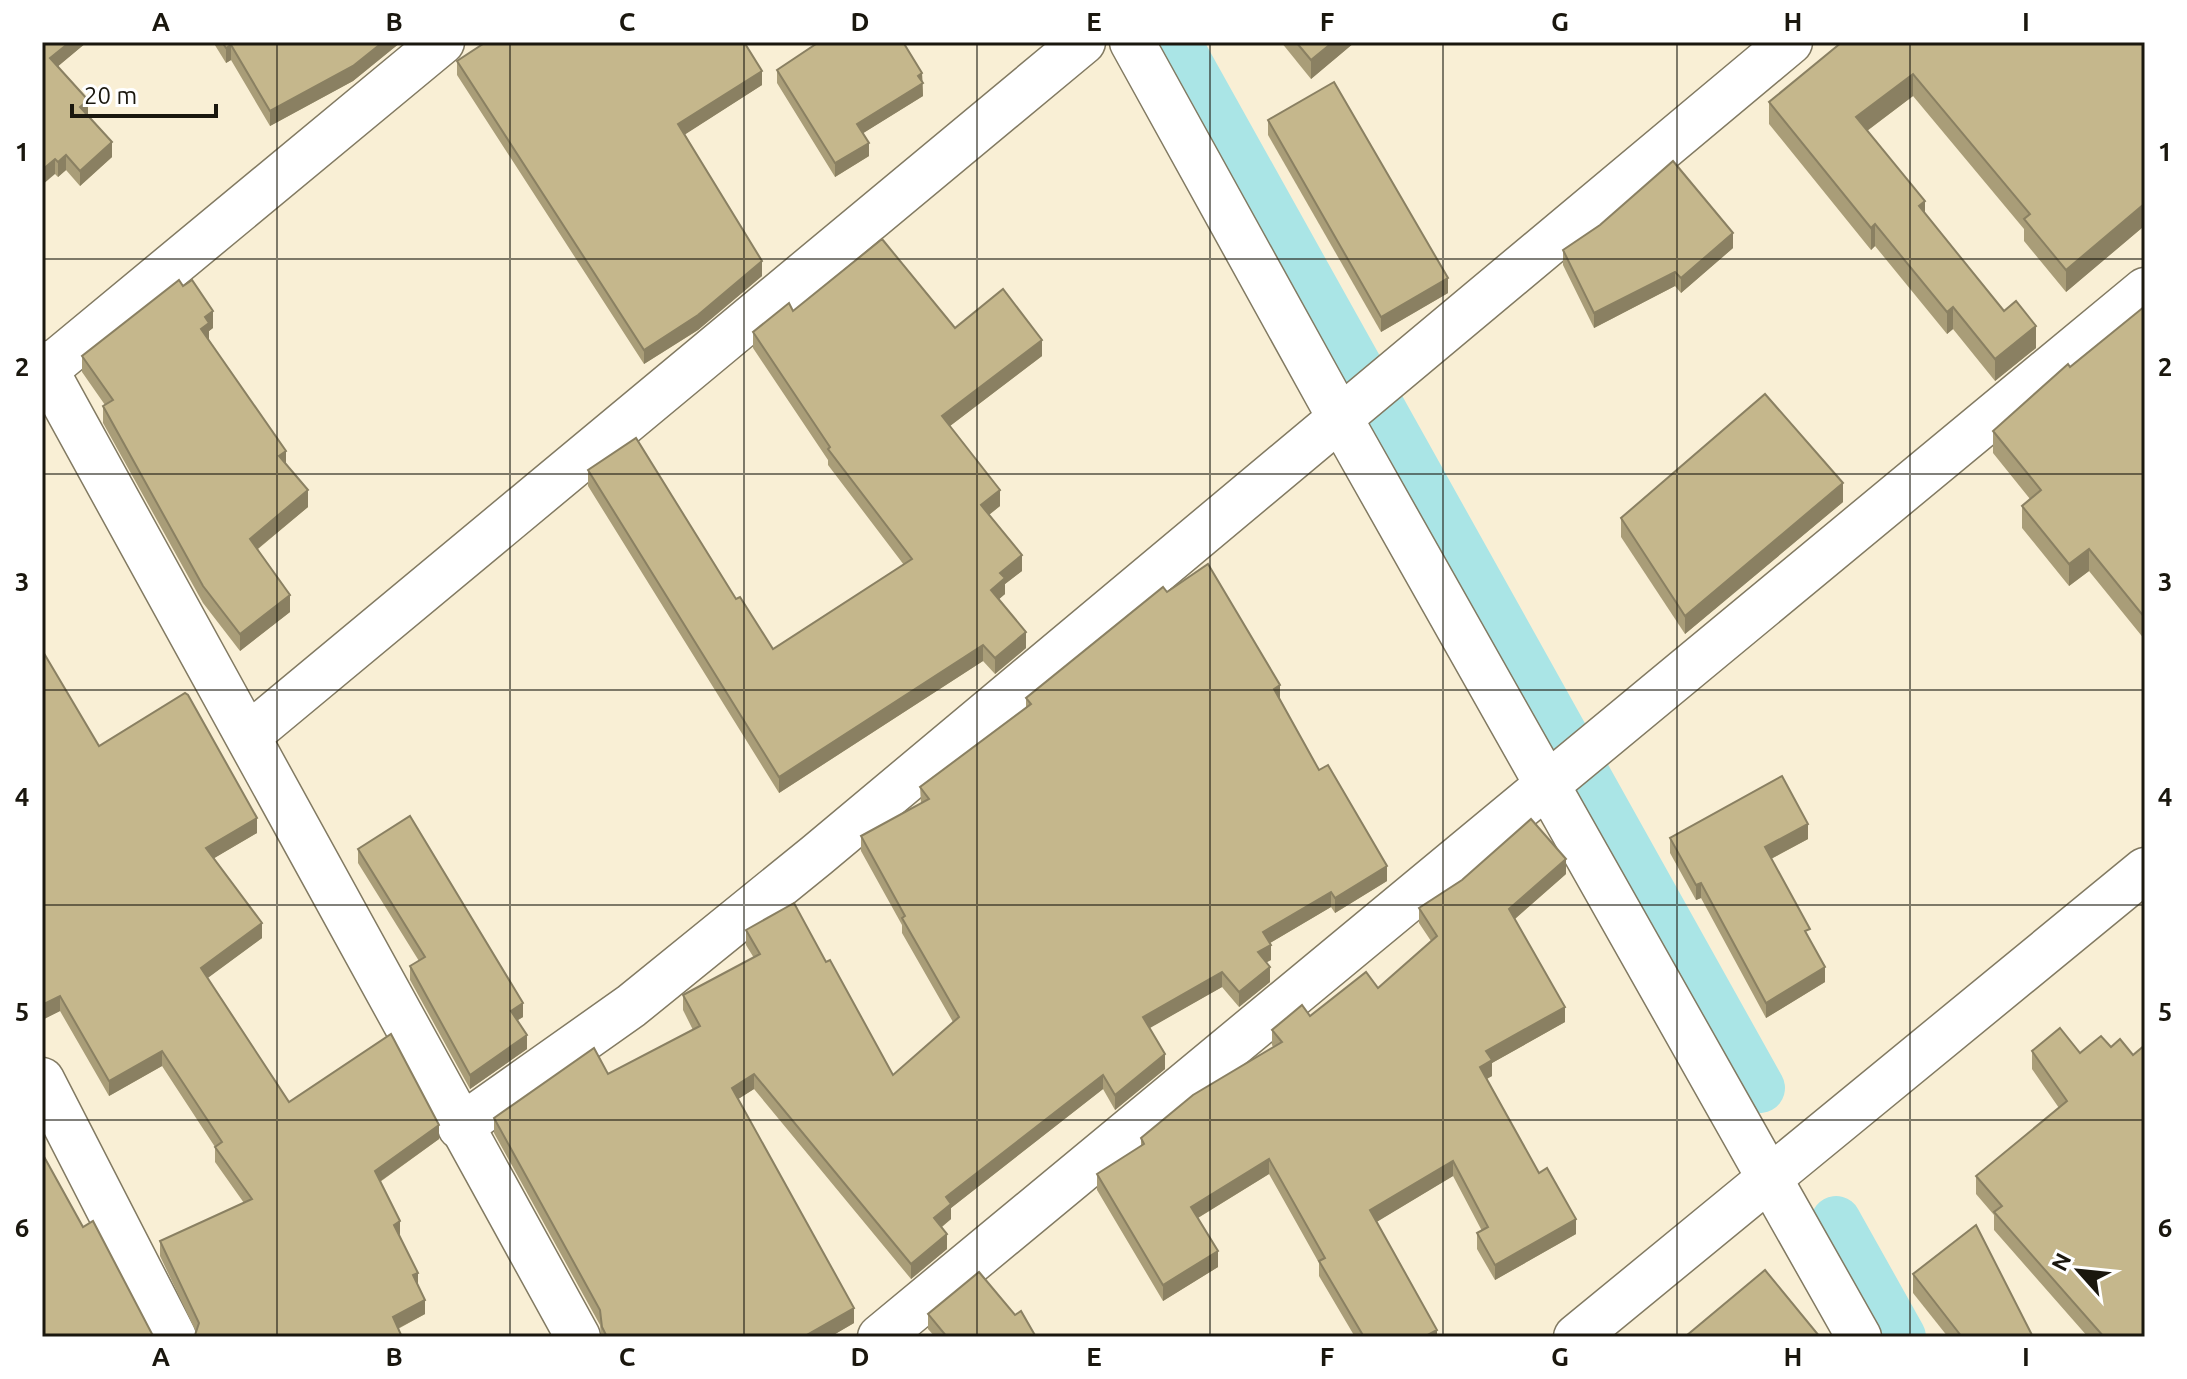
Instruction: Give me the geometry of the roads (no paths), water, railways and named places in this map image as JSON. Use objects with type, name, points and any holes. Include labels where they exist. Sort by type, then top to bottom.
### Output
[{"type":"street","points":[[442,42],[44,367],[578,1337]]},
{"type":"street","points":[[249,735],[1083,42]]},
{"type":"street","points":[[1132,42],[1341,420],[1548,781],[1859,1337]]},
{"type":"street","points":[[460,1127],[643,996],[1341,420],[1790,42]]},
{"type":"street","points":[[880,1337],[1548,781],[2145,290]]},
{"type":"street","points":[[1576,1337],[2145,870]]},
{"type":"street","points":[[42,1080],[174,1337]]},
{"type":"waterway","points":[[1176,42],[1760,1088]]},
{"type":"waterway","points":[[1836,1221],[1901,1337]]}]
